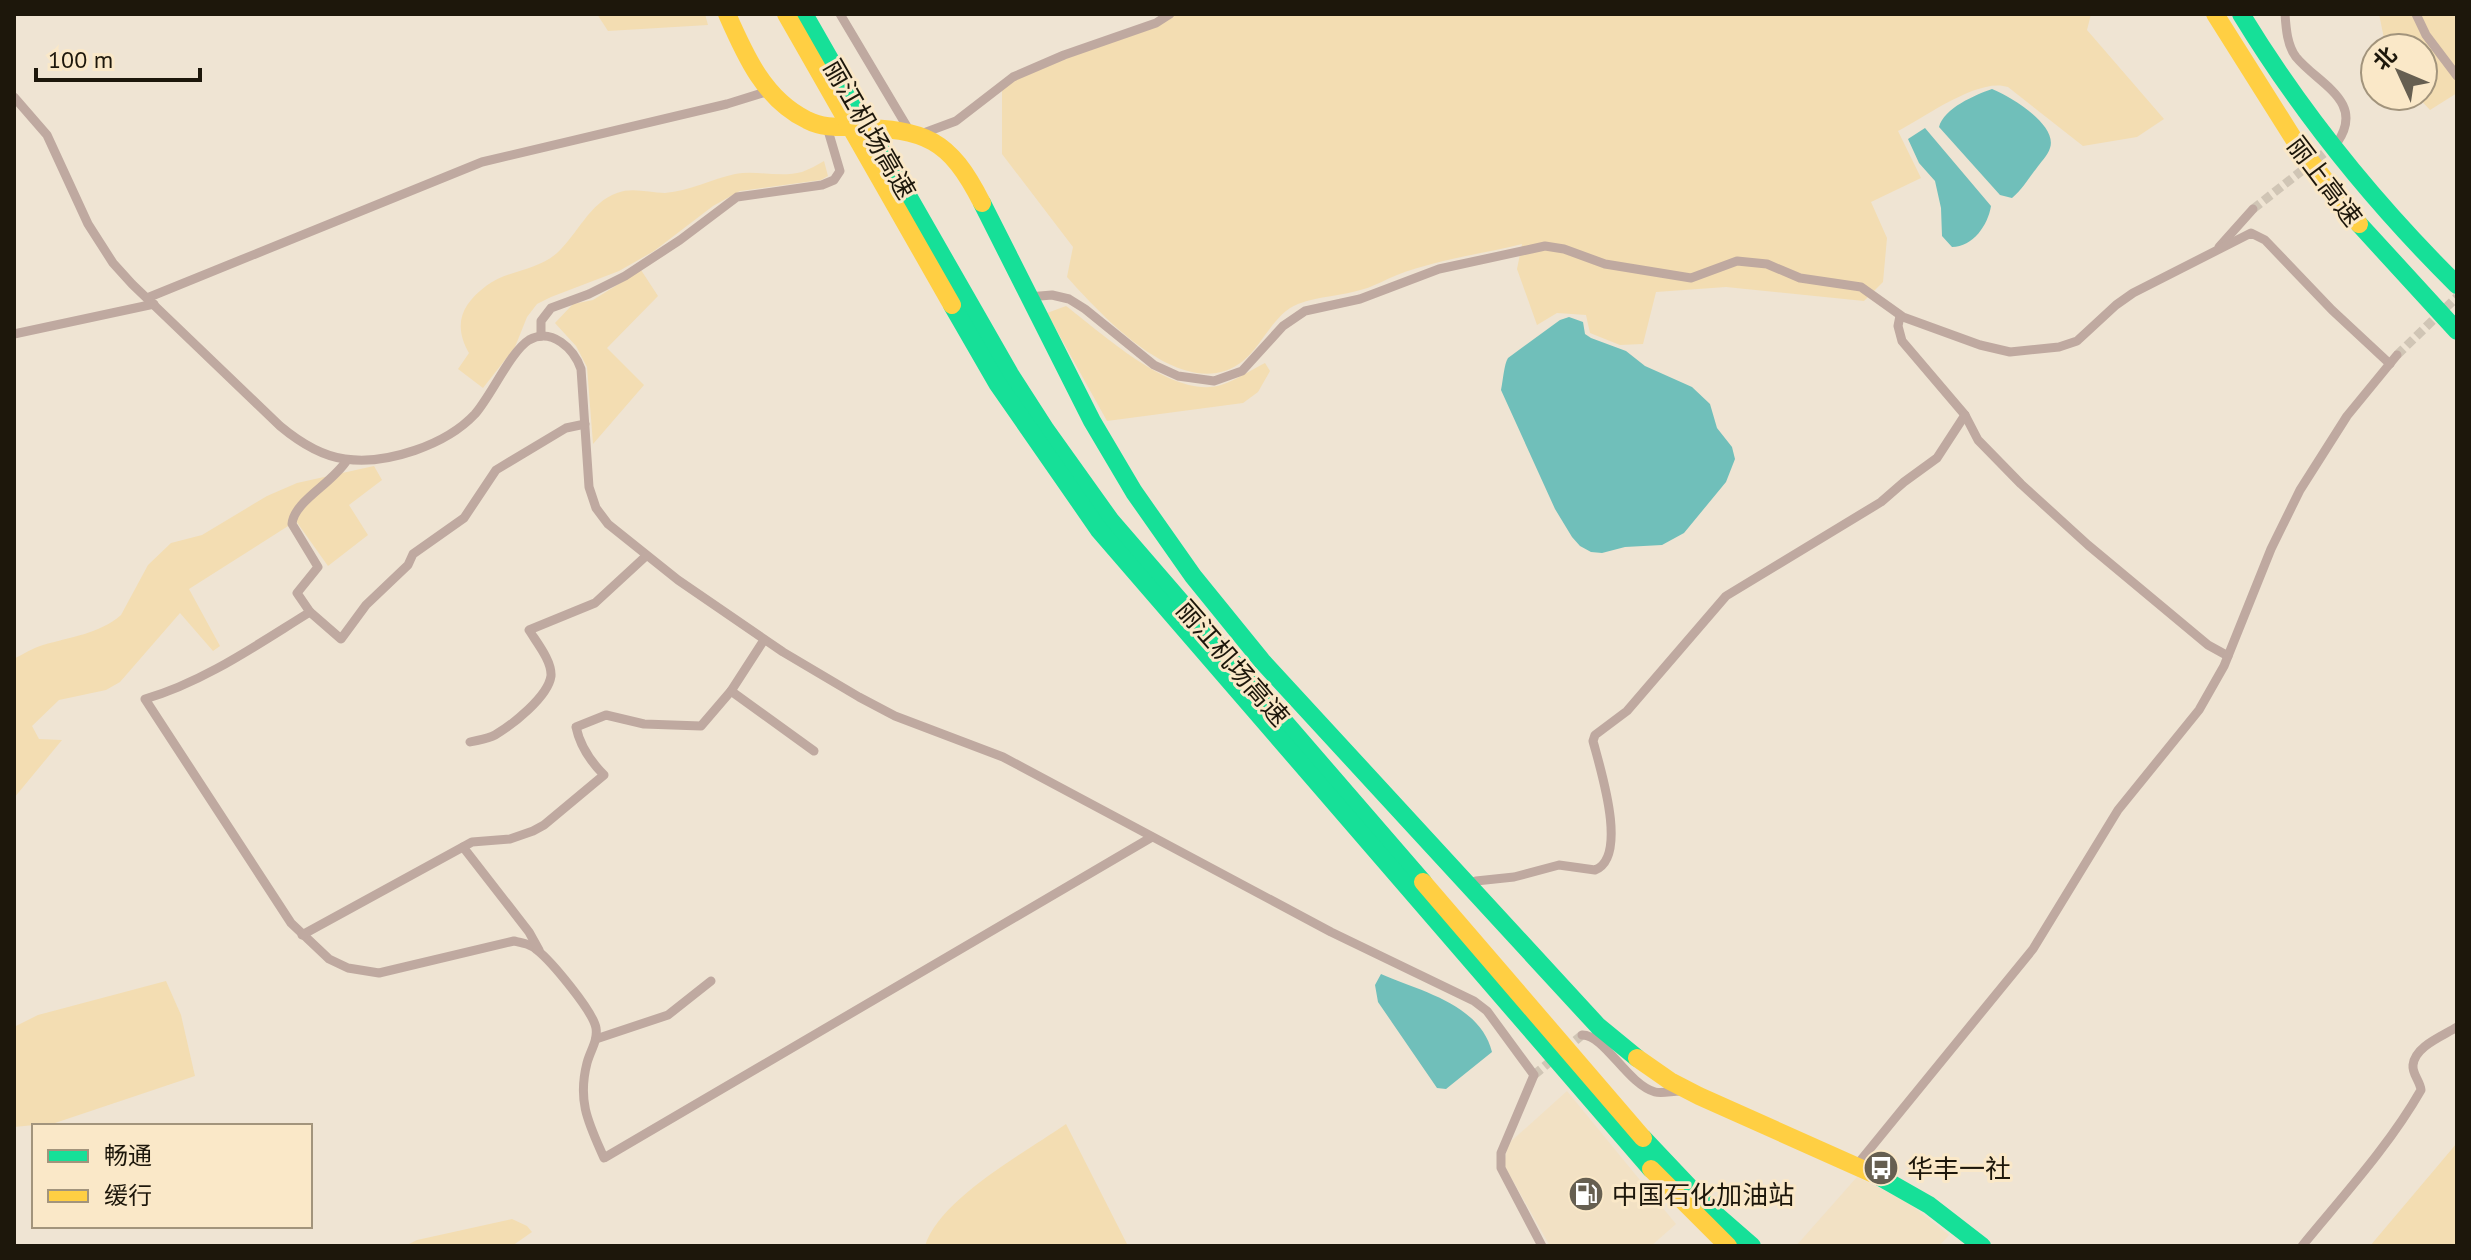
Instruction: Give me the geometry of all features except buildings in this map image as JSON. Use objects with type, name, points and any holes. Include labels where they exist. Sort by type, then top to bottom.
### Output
[{"type":"highway","points":[[727,14],[748,62],[769,91],[795,113],[827,127],[915,132],[947,149],[961,165],[1113,457],[1153,521],[1193,576],[1262,661],[1598,1026],[1632,1055],[1686,1090],[1892,1181],[1927,1202],[1982,1246]]},
{"type":"highway","name":"丽江机场高速","points":[[786,14],[848,107],[1010,374],[1111,521],[1666,1164],[1752,1246]]},
{"type":"highway","name":"丽江机场高速","points":[[804,14],[848,107]]},
{"type":"highway","name":"丽上高速","points":[[2215,14],[2254,82],[2316,172],[2395,269],[2457,331]]},
{"type":"highway","name":"丽上高速","points":[[2241,14],[2290,92],[2344,163],[2402,231],[2457,285]]},
{"type":"highway","name":"丽江机场高速","points":[[871,147],[997,383],[1041,451],[1099,530],[1655,1174],[1728,1246]]},
{"type":"street","points":[[840,14],[915,132],[956,121],[1013,77],[1064,55],[1156,23],[1170,14]]},
{"type":"street","points":[[2285,14],[2295,56],[2320,77],[2344,104],[2345,127],[2337,143]]},
{"type":"street","points":[[2416,14],[2426,35],[2457,76]]},
{"type":"street","points":[[14,334],[150,301],[482,162],[727,104],[769,91]]},
{"type":"street","points":[[14,97],[47,135],[88,224],[122,274],[288,433],[316,450],[347,460],[377,458],[427,447],[466,423],[522,346],[531,339],[541,336],[564,344],[576,358],[582,375],[589,487],[596,508],[608,524],[646,556],[764,640],[895,716],[1003,757],[1331,932],[1474,1001],[1487,1011],[1534,1075],[1501,1153],[1501,1168],[1542,1246]]},
{"type":"street","points":[[541,336],[541,321],[551,308],[625,276],[737,197],[822,185],[834,180],[840,171],[827,127]]},
{"type":"street","points":[[2214,252],[2253,209]]},
{"type":"street","points":[[1028,297],[1052,295],[1069,299],[1154,365],[1178,376],[1205,381],[1224,379],[1242,371],[1283,326],[1305,311],[1360,299],[1439,269],[1545,246],[1564,249],[1605,264],[1691,278],[1737,261],[1767,264],[1800,278],[1861,287],[1900,316],[2001,351],[2059,347],[2082,338],[2133,293],[2248,234],[2265,240],[2332,310],[2390,364]]},
{"type":"street","points":[[1900,316],[1898,331],[1904,345],[1965,415],[1978,440],[2088,545],[2208,645],[2228,656]]},
{"type":"street","points":[[1856,1166],[2033,949],[2118,810],[2199,710],[2228,656],[2271,549],[2300,490],[2347,416],[2397,355]]},
{"type":"street","points":[[1468,884],[1514,877],[1559,865],[1595,870],[1601,868],[1610,856],[1612,840],[1607,798],[1593,741],[1595,735],[1627,711],[1726,596],[1886,498],[1937,458],[1965,415]]},
{"type":"street","points":[[347,460],[335,477],[303,502],[292,519],[318,567],[297,593],[310,612],[341,639],[366,605],[408,565],[413,554],[462,520],[496,470],[566,428],[585,424]]},
{"type":"street","points":[[470,742],[493,736],[528,710],[546,691],[551,675],[548,663],[529,630],[595,603],[646,556]]},
{"type":"street","points":[[310,612],[231,661],[172,691],[145,699],[291,923],[338,964],[368,973],[514,941],[525,943],[540,952]]},
{"type":"street","points":[[302,935],[472,842],[510,839],[544,825],[604,775],[586,753],[578,739],[576,727],[606,715],[644,724],[701,726],[731,691],[764,640]]},
{"type":"street","points":[[731,691],[814,751]]},
{"type":"street","points":[[463,847],[529,932],[540,952],[589,1010],[595,1023],[596,1039],[587,1062],[583,1100],[584,1114],[604,1158],[1152,837]]},
{"type":"street","points":[[596,1039],[668,1015],[711,981]]},
{"type":"street","points":[[2302,1246],[2412,1106],[2421,1090],[2413,1066],[2417,1055],[2425,1046],[2457,1027]]},
{"type":"street","points":[[1582,1035],[1596,1038],[1619,1065],[1650,1089],[1656,1092],[1686,1090]]},
{"type":"shaded area","points":[[597,14],[705,14],[708,25],[608,31]]},
{"type":"shaded area","points":[[1174,14],[2091,14],[2087,30],[2164,119],[2137,137],[2083,146],[2008,87],[1996,85],[1968,93],[1898,131],[1921,178],[1871,202],[1887,238],[1883,282],[1864,301],[1726,287],[1656,292],[1643,344],[1620,345],[1590,333],[1586,315],[1557,313],[1537,325],[1517,269],[1522,244],[1427,265],[1364,289],[1298,304],[1275,322],[1243,361],[1220,372],[1196,373],[1171,365],[1146,351],[1101,313],[1067,277],[1073,247],[1002,154],[1002,88]]},
{"type":"shaded area","points":[[2379,14],[2457,14],[2457,93],[2439,104],[2439,32],[2383,32]]},
{"type":"shaded area","points":[[824,161],[828,176],[821,180],[740,191],[713,206],[654,251],[619,271],[537,304],[527,317],[515,347],[483,388],[458,369],[469,353],[461,333],[462,316],[477,293],[494,281],[549,259],[607,197],[629,190],[674,192],[735,174],[794,174]]},
{"type":"shaded area","points":[[641,270],[658,296],[607,348],[644,385],[593,444],[587,367],[576,346],[555,323],[573,304],[593,300]]},
{"type":"shaded area","points":[[1066,306],[1139,361],[1182,383],[1202,387],[1221,385],[1265,363],[1270,371],[1258,392],[1243,403],[1107,421],[1047,313]]},
{"type":"shaded area","points":[[374,466],[382,480],[349,505],[368,535],[328,566],[296,521],[189,589],[220,646],[213,651],[180,613],[120,682],[106,690],[59,700],[32,726],[39,739],[62,740],[14,798],[14,659],[39,646],[103,627],[121,615],[148,565],[171,543],[202,535],[267,496],[297,483]]},
{"type":"shaded area","points":[[166,981],[181,1015],[195,1076],[55,1123],[14,1127],[14,1027],[38,1015]]},
{"type":"shaded area","name":"中国石化加油站","points":[[1567,1091],[1676,1224],[1651,1246],[1550,1246],[1504,1165],[1508,1144]]},
{"type":"shaded area","points":[[1066,1124],[1128,1246],[925,1246],[933,1228],[965,1194]]},
{"type":"shaded area","points":[[2457,1143],[2457,1246],[2370,1246]]},
{"type":"shaded area","name":"中国石化加油站","points":[[1857,1177],[1907,1202],[1949,1235],[1939,1246],[1796,1246]]},
{"type":"shaded area","points":[[512,1219],[532,1232],[512,1246],[405,1246],[417,1240]]},
{"type":"water","points":[[1992,89],[2031,112],[2051,139],[2046,156],[2012,198],[2000,195],[1939,127],[1953,108]]},
{"type":"water","points":[[1925,128],[1991,206],[1978,234],[1960,246],[1952,247],[1942,236],[1941,208],[1935,181],[1919,163],[1908,139]]},
{"type":"water","points":[[1569,317],[1583,322],[1585,334],[1591,338],[1626,351],[1645,366],[1692,387],[1710,404],[1717,428],[1732,447],[1735,459],[1726,482],[1684,533],[1662,545],[1625,547],[1602,553],[1580,546],[1555,509],[1501,390],[1508,358],[1560,320]]},
{"type":"water","points":[[1381,974],[1430,993],[1462,1011],[1475,1022],[1492,1052],[1446,1089],[1437,1088],[1378,1002],[1375,985]]},
{"type":"tunnel","points":[[2253,209],[2332,147]]},
{"type":"tunnel","points":[[2397,355],[2457,297]]},
{"type":"tunnel","points":[[1534,1075],[1582,1035]]},
{"type":"traffic: fast","points":[[804,14],[1010,374],[1046,430],[1111,521],[1423,882]]},
{"type":"traffic: fast","points":[[2241,14],[2314,122],[2368,190],[2457,285]]},
{"type":"traffic: fast","points":[[982,203],[1092,421],[1134,492],[1193,576],[1262,661],[1598,1026],[1637,1058]]},
{"type":"traffic: fast","points":[[2359,224],[2457,331]]},
{"type":"traffic: fast","points":[[952,305],[997,383],[1099,530],[1651,1169]]},
{"type":"traffic: fast","points":[[1643,1138],[1713,1212],[1752,1246]]},
{"type":"traffic: fast","points":[[1878,1176],[1929,1205],[1982,1246]]},
{"type":"traffic: slow","points":[[727,14],[758,74],[792,111],[819,124],[900,131],[933,142],[958,164],[982,203]]},
{"type":"traffic: slow","points":[[786,14],[952,305]]},
{"type":"traffic: slow","points":[[2215,14],[2295,141],[2359,224]]},
{"type":"traffic: slow","points":[[1423,882],[1643,1138]]},
{"type":"traffic: slow","points":[[1637,1058],[1699,1096],[1878,1176]]},
{"type":"traffic: slow","points":[[1651,1169],[1728,1246]]},
{"type":"place","name":"华丰一社","points":[[1881,1168]]},
{"type":"place","name":"中国石化加油站","points":[[1586,1194]]}]
